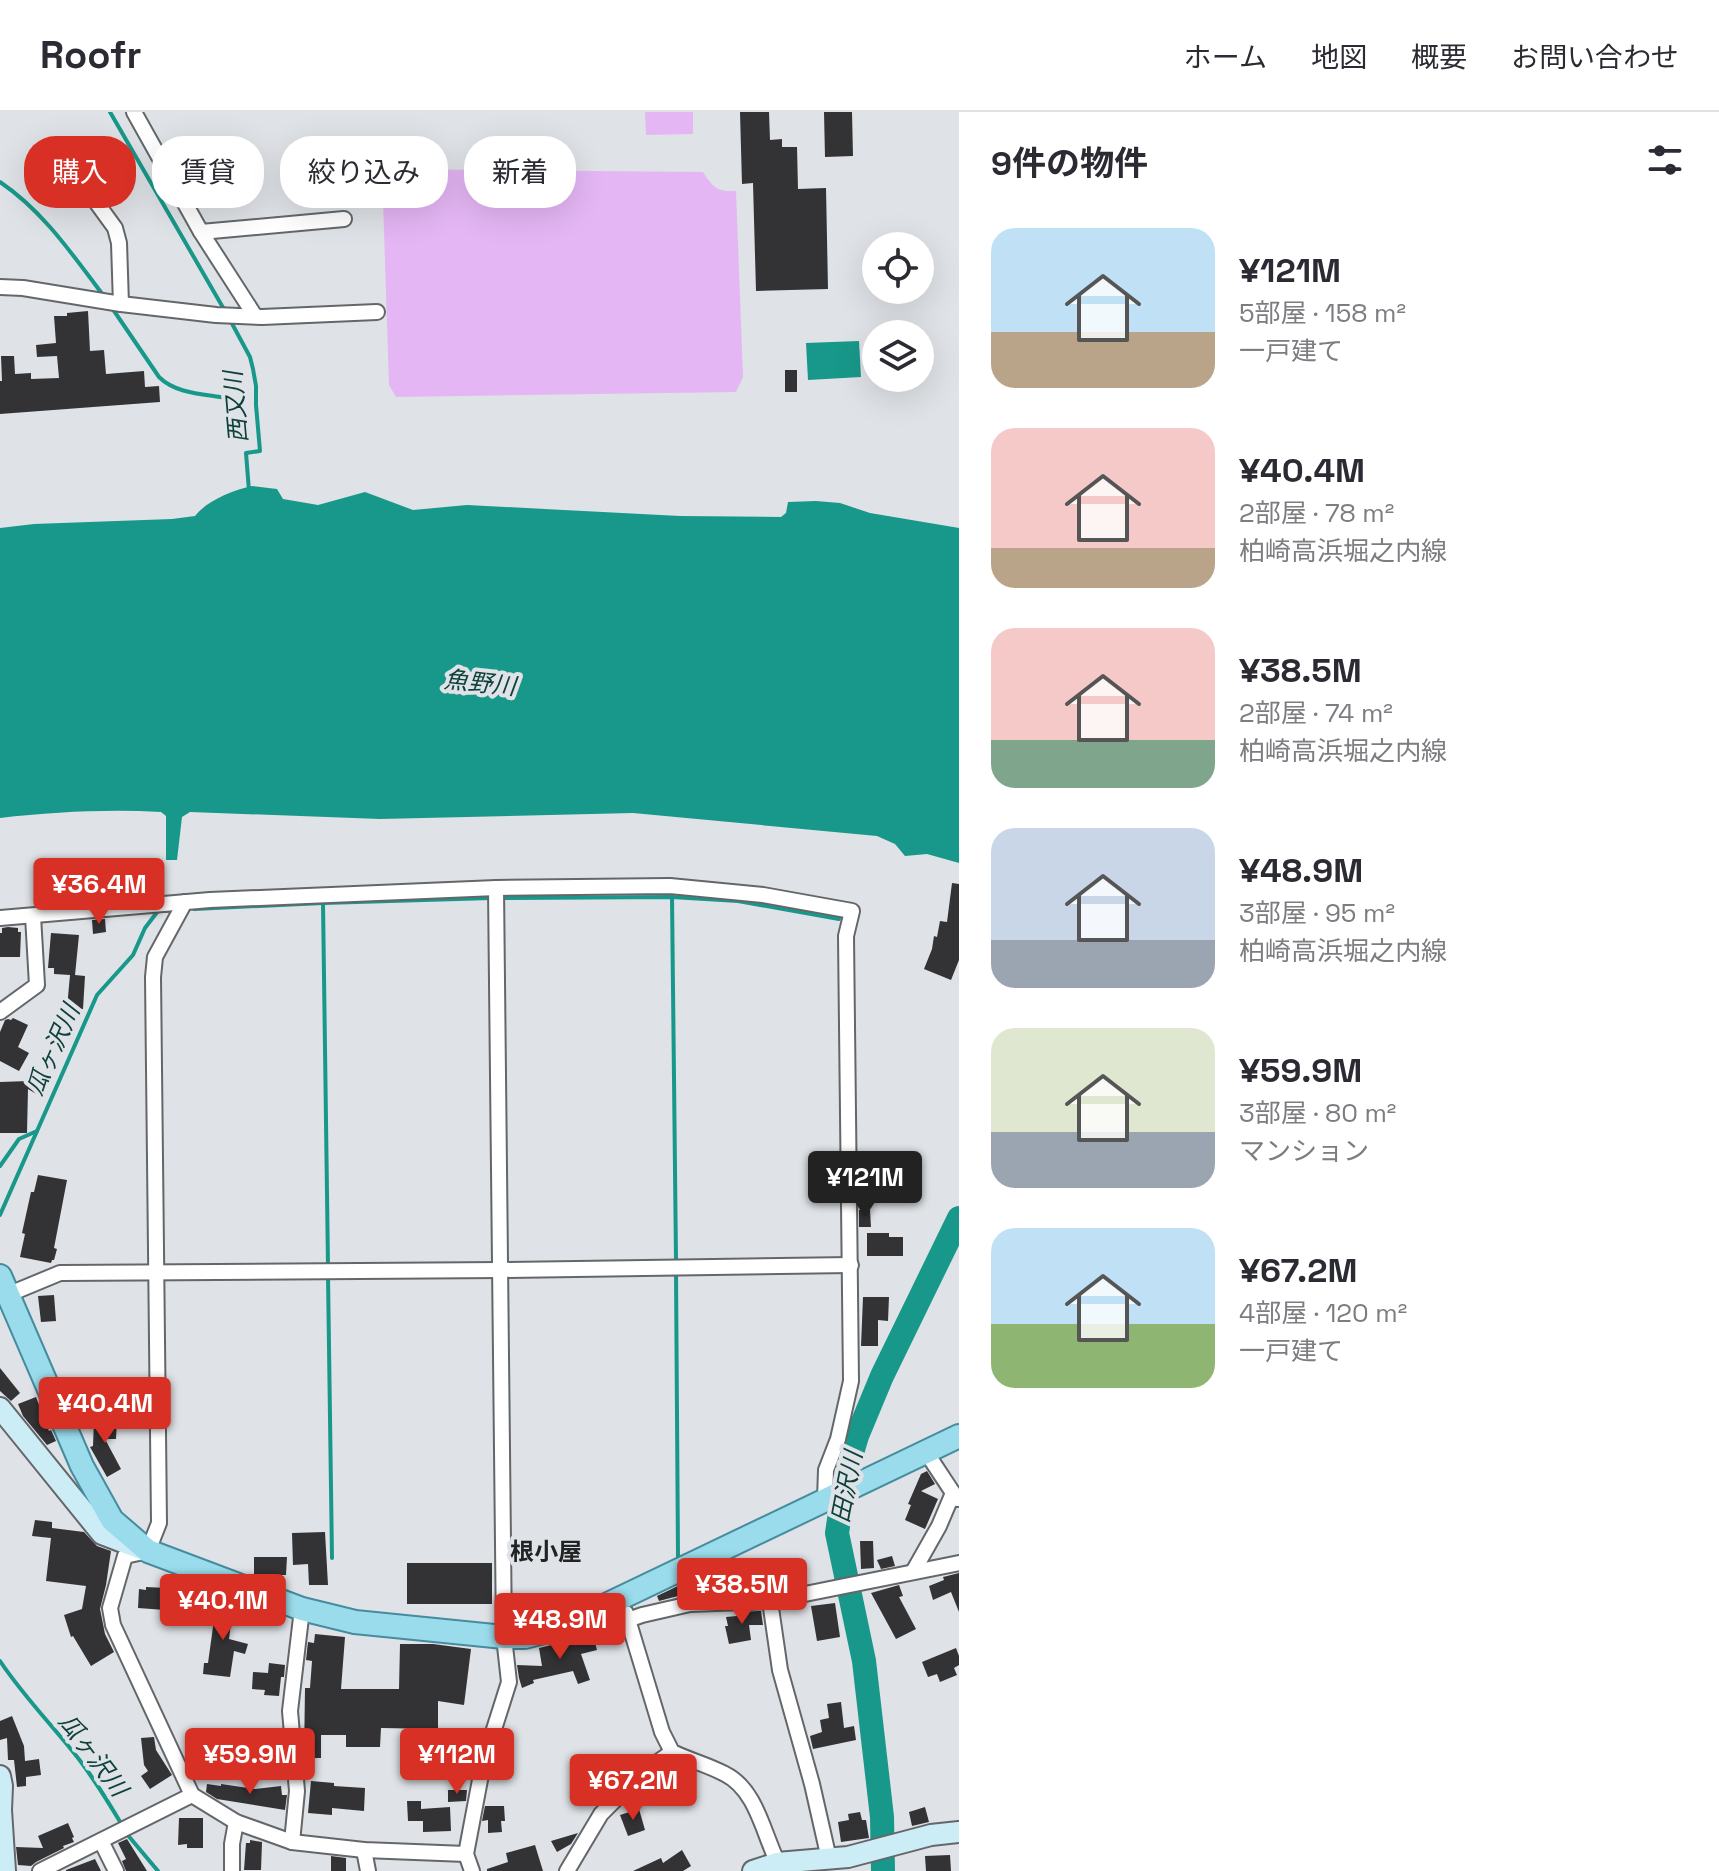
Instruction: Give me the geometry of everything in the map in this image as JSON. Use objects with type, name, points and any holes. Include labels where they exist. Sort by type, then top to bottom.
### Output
[{"type":"main road","points":[[4,1286],[82,1466],[112,1520],[148,1551]]},
{"type":"main road","points":[[0,1408],[102,1534],[302,1609],[355,1622],[504,1637],[525,1637],[556,1629],[959,1436]]},
{"type":"main road","points":[[0,1776],[5,1871]]},
{"type":"main road","points":[[753,1871],[838,1858],[959,1832]]},
{"type":"street","points":[[134,112],[252,316]]},
{"type":"street","points":[[100,208],[115,228],[119,243],[119,304]]},
{"type":"street","points":[[201,232],[344,219]]},
{"type":"street","points":[[0,287],[216,315],[377,312]]},
{"type":"street","points":[[0,918],[185,902],[496,888],[670,886],[763,895],[852,911],[846,936],[851,1381],[838,1439],[826,1470],[829,1497]]},
{"type":"street","points":[[472,1871],[466,1854],[483,1764],[509,1682],[504,1637],[496,888]]},
{"type":"street","points":[[185,902],[155,957],[153,977],[159,1523],[148,1551],[125,1556],[110,1608],[113,1625],[192,1795],[236,1822],[292,1842],[364,1850],[466,1854]]},
{"type":"street","points":[[0,1012],[37,985],[33,916]]},
{"type":"street","points":[[4,1286],[60,1273],[851,1265]]},
{"type":"street","points":[[913,1572],[956,1498],[926,1452]]},
{"type":"street","points":[[628,1620],[690,1604],[770,1601],[959,1563]]},
{"type":"street","points":[[621,1598],[662,1732],[672,1752],[727,1774],[738,1783],[751,1800],[780,1867]]},
{"type":"street","points":[[770,1601],[780,1670],[812,1784],[838,1858]]},
{"type":"street","points":[[292,1842],[297,1791],[290,1711],[302,1609]]},
{"type":"street","points":[[567,1871],[601,1814],[642,1773],[672,1752]]},
{"type":"street","points":[[40,1871],[192,1795]]},
{"type":"street","points":[[232,1871],[236,1822]]},
{"type":"street","points":[[101,1841],[116,1871]]},
{"type":"street","points":[[364,1850],[368,1871]]},
{"type":"shaded area","points":[[645,112],[693,112],[693,134],[646,135]]},
{"type":"shaded area","points":[[448,170],[464,170],[464,208],[576,208],[576,171],[703,172],[716,188],[736,191],[743,377],[736,392],[396,397],[389,385],[383,208],[448,208]]},
{"type":"water","points":[[859,341],[861,377],[808,380],[806,343]]},
{"type":"water","name":"魚野川","points":[[252,486],[277,489],[283,499],[318,505],[365,492],[413,510],[467,505],[680,516],[781,517],[786,513],[788,502],[816,501],[840,503],[870,513],[959,528],[959,863],[927,854],[905,856],[895,844],[877,836],[633,813],[380,819],[190,812],[182,817],[177,860],[166,860],[166,816],[161,812],[80,812],[0,818],[0,528],[195,516],[220,497]]},
{"type":"building","points":[[740,112],[769,112],[770,140],[782,139],[782,147],[797,147],[798,189],[826,188],[828,289],[756,291],[753,183],[742,184]]},
{"type":"building","points":[[824,112],[852,112],[853,156],[825,157]]},
{"type":"building","points":[[88,311],[90,351],[104,350],[106,374],[144,371],[145,387],[159,386],[160,402],[0,414],[1,356],[14,356],[15,374],[31,373],[31,379],[59,378],[57,356],[37,357],[36,345],[56,343],[54,316]]},
{"type":"building","points":[[785,370],[797,370],[797,392],[785,392]]},
{"type":"building","points":[[952,883],[959,884],[959,960],[951,980],[924,969],[940,921],[947,922]]},
{"type":"building","points":[[105,919],[106,932],[93,934],[92,920]]},
{"type":"building","points":[[2,928],[18,928],[21,932],[20,957],[0,957],[0,933]]},
{"type":"building","points":[[51,933],[79,935],[75,975],[85,976],[83,1009],[67,1008],[70,975],[54,974],[54,968],[48,968]]},
{"type":"building","points":[[13,1018],[28,1025],[18,1047],[29,1053],[19,1071],[0,1061],[0,1032],[5,1020]]},
{"type":"building","points":[[35,1081],[43,1085],[38,1095],[28,1089],[27,1133],[0,1133],[0,1082]]},
{"type":"building","points":[[38,1175],[67,1180],[54,1248],[57,1249],[51,1263],[20,1257],[31,1192],[34,1192]]},
{"type":"building","points":[[859,1210],[870,1210],[871,1227],[859,1227]]},
{"type":"building","points":[[867,1233],[889,1233],[889,1237],[903,1237],[903,1256],[867,1256]]},
{"type":"building","points":[[54,1295],[56,1321],[41,1322],[38,1296]]},
{"type":"building","points":[[863,1297],[889,1297],[888,1321],[878,1320],[878,1346],[861,1346]]},
{"type":"building","points":[[0,1368],[20,1393],[11,1401],[0,1391]]},
{"type":"building","points":[[36,1397],[56,1441],[47,1445],[23,1416],[18,1404]]},
{"type":"building","points":[[100,1418],[117,1418],[116,1439],[105,1439],[121,1469],[107,1477],[90,1447],[93,1446],[94,1420],[100,1425]]},
{"type":"building","points":[[927,1471],[935,1484],[921,1491],[938,1499],[925,1529],[905,1520],[911,1505],[908,1504],[921,1474]]},
{"type":"building","points":[[35,1520],[52,1522],[52,1528],[84,1532],[97,1546],[111,1551],[100,1609],[105,1634],[114,1652],[91,1666],[71,1637],[64,1615],[82,1609],[86,1586],[46,1581],[51,1538],[32,1536]]},
{"type":"building","points":[[325,1532],[328,1585],[309,1585],[308,1564],[293,1565],[292,1533]]},
{"type":"building","points":[[860,1541],[873,1541],[874,1568],[861,1569]]},
{"type":"building","points":[[892,1556],[895,1566],[881,1569],[877,1560]]},
{"type":"building","points":[[254,1557],[287,1557],[286,1575],[282,1575],[282,1581],[267,1581],[266,1576],[254,1576]]},
{"type":"building","points":[[407,1563],[492,1563],[492,1604],[407,1604]]},
{"type":"building","points":[[959,1573],[959,1612],[951,1592],[933,1600],[929,1586],[944,1580],[943,1577]]},
{"type":"building","points":[[703,1574],[707,1585],[659,1601],[657,1596]]},
{"type":"building","points":[[183,1582],[204,1587],[201,1600],[181,1596]]},
{"type":"building","points":[[899,1585],[903,1596],[899,1597],[916,1629],[896,1639],[871,1593]]},
{"type":"building","points":[[146,1587],[167,1588],[165,1610],[138,1608],[139,1589],[146,1590]]},
{"type":"building","points":[[217,1598],[234,1601],[229,1639],[248,1644],[245,1654],[234,1651],[230,1677],[203,1674],[204,1663],[208,1663]]},
{"type":"building","points":[[835,1603],[840,1637],[817,1641],[811,1606]]},
{"type":"building","points":[[761,1611],[763,1625],[749,1625],[751,1640],[729,1644],[726,1617],[737,1616],[737,1612]]},
{"type":"building","points":[[315,1634],[345,1637],[341,1689],[399,1689],[400,1644],[471,1649],[464,1705],[438,1701],[438,1729],[381,1728],[380,1747],[346,1747],[346,1735],[321,1735],[321,1758],[304,1758],[305,1688],[310,1688],[312,1661],[306,1660],[308,1642],[314,1643]]},
{"type":"building","points":[[593,1635],[597,1650],[581,1654],[590,1680],[578,1684],[573,1671],[533,1680],[534,1683],[522,1688],[517,1665],[542,1666],[539,1648]]},
{"type":"building","points":[[956,1648],[959,1665],[954,1668],[957,1675],[940,1682],[937,1674],[928,1677],[922,1662]]},
{"type":"building","points":[[269,1663],[285,1665],[279,1696],[264,1695],[265,1690],[252,1689],[253,1672],[268,1673]]},
{"type":"building","points":[[841,1702],[844,1728],[854,1726],[856,1740],[813,1749],[810,1736],[822,1732],[820,1720],[829,1718],[827,1704]]},
{"type":"building","points":[[12,1716],[24,1746],[25,1761],[39,1759],[41,1775],[26,1777],[26,1786],[17,1787],[14,1760],[8,1760],[7,1738],[0,1740],[0,1721]]},
{"type":"building","points":[[154,1737],[156,1750],[172,1775],[150,1789],[141,1776],[148,1771],[144,1765],[141,1738]]},
{"type":"building","points":[[311,1781],[365,1788],[364,1811],[332,1808],[332,1815],[308,1813]]},
{"type":"building","points":[[207,1784],[255,1789],[281,1786],[282,1795],[287,1795],[285,1810],[217,1799],[206,1792]]},
{"type":"building","points":[[448,1790],[467,1790],[466,1801],[448,1802]]},
{"type":"building","points":[[650,1793],[650,1806],[634,1806],[634,1795]]},
{"type":"building","points":[[407,1801],[421,1801],[421,1809],[450,1807],[451,1831],[423,1832],[423,1821],[408,1821]]},
{"type":"building","points":[[485,1806],[504,1806],[502,1832],[488,1833],[488,1820],[482,1821]]},
{"type":"building","points":[[925,1807],[929,1822],[912,1826],[909,1812]]},
{"type":"building","points":[[639,1809],[645,1830],[628,1836],[620,1815]]},
{"type":"building","points":[[860,1812],[862,1820],[866,1820],[869,1838],[841,1842],[838,1822],[849,1820],[848,1814]]},
{"type":"building","points":[[179,1818],[203,1818],[203,1848],[178,1845]]},
{"type":"building","points":[[68,1823],[74,1842],[31,1866],[18,1865],[16,1847],[43,1848],[38,1836]]},
{"type":"building","points":[[578,1833],[571,1844],[557,1852],[551,1841]]},
{"type":"building","points":[[127,1839],[147,1871],[126,1871],[122,1861],[126,1859],[118,1843]]},
{"type":"building","points":[[250,1840],[262,1842],[261,1870],[244,1870],[246,1843]]},
{"type":"building","points":[[535,1845],[543,1871],[487,1871],[508,1862],[506,1853]]},
{"type":"building","points":[[682,1850],[691,1866],[683,1871],[633,1871],[661,1858],[663,1863]]},
{"type":"building","points":[[950,1855],[951,1871],[926,1871],[925,1856]]},
{"type":"building","points":[[331,1856],[346,1858],[346,1871],[331,1871]]},
{"type":"building","points":[[95,1859],[101,1871],[66,1871],[66,1870]]},
{"type":"waterway","name":"西又川","points":[[110,112],[225,311]]},
{"type":"waterway","points":[[0,182],[43,220],[103,295]]},
{"type":"waterway","points":[[110,305],[166,383],[191,392],[226,398]]},
{"type":"waterway","name":"西又川","points":[[229,318],[250,357],[256,386],[260,451],[246,453],[249,491]]},
{"type":"waterway","points":[[672,897],[676,1260]]},
{"type":"waterway","points":[[501,898],[672,897],[738,901],[839,919]]},
{"type":"waterway","points":[[194,909],[491,898]]},
{"type":"waterway","points":[[323,903],[328,1266]]},
{"type":"waterway","name":"瓜ヶ沢川","points":[[0,1215],[97,995],[133,955],[145,928],[158,911],[168,911]]},
{"type":"waterway","points":[[0,1166],[19,1139],[37,1131]]},
{"type":"waterway","name":"田沢川","points":[[883,1871],[882,1817],[864,1661],[837,1533],[846,1473],[857,1436],[882,1376],[959,1218]]},
{"type":"waterway","points":[[676,1272],[678,1557]]},
{"type":"waterway","points":[[328,1276],[332,1558]]},
{"type":"waterway","name":"瓜ヶ沢川","points":[[0,1661],[81,1761],[122,1825]]},
{"type":"waterway","name":"瓜ヶ沢川","points":[[126,1833],[158,1871]]},
{"type":"district","name":"根小屋","points":[[546,1552]]}]
